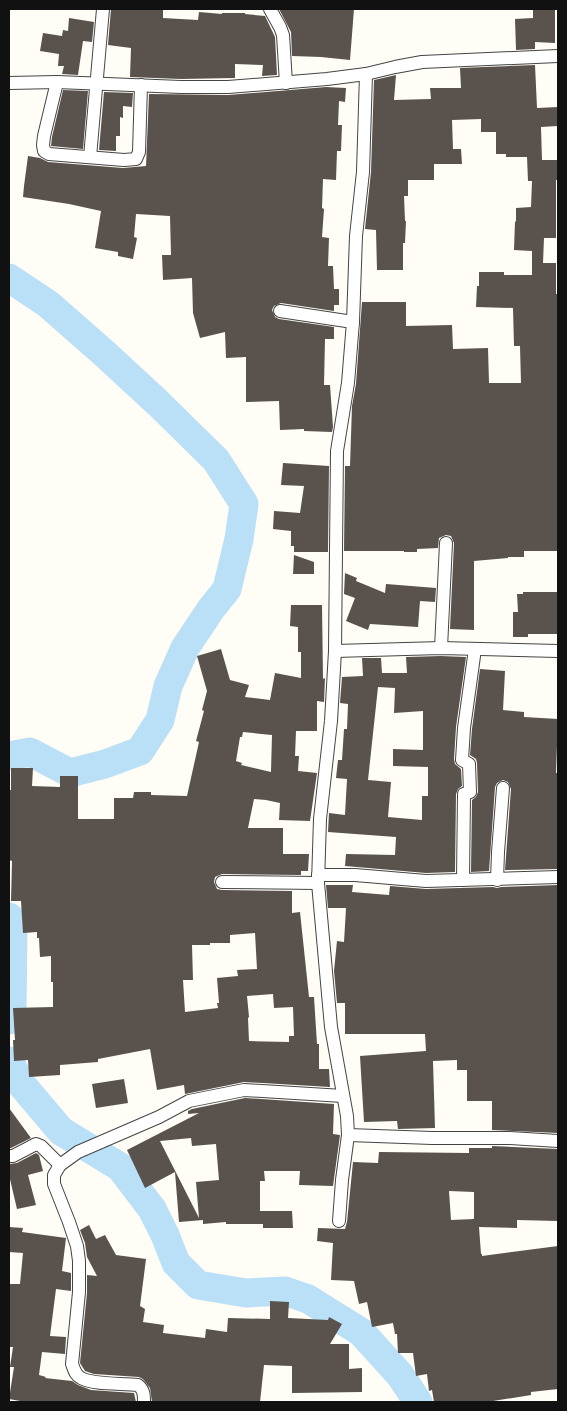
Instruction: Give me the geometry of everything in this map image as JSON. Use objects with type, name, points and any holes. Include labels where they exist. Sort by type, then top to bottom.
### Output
[{"type":"street","points":[[90,157],[103,9]]},
{"type":"street","points":[[270,9],[283,35],[286,83]]},
{"type":"street","points":[[9,83],[57,82],[228,87],[366,74],[422,62],[558,56]]},
{"type":"street","points":[[339,1220],[342,1171],[348,1135],[347,1116],[330,1027],[318,879],[320,819],[331,721],[335,651],[338,451],[348,383],[353,322],[356,236],[363,172],[366,74]]},
{"type":"street","points":[[57,82],[42,145],[44,151],[49,154],[124,160],[136,159],[139,152],[141,85]]},
{"type":"street","points":[[280,311],[353,322]]},
{"type":"street","points":[[441,648],[446,543]]},
{"type":"street","points":[[335,651],[441,648],[558,651]]},
{"type":"street","points":[[464,880],[464,794],[470,792],[469,764],[462,760],[464,728],[475,649]]},
{"type":"street","points":[[497,880],[503,788]]},
{"type":"street","points":[[222,882],[318,879],[355,875],[426,882],[558,877]]},
{"type":"street","points":[[144,1402],[144,1393],[138,1385],[97,1382],[81,1378],[75,1372],[72,1364],[79,1292],[79,1260],[69,1222],[54,1184],[54,1175],[60,1165],[78,1152],[159,1117],[188,1101],[244,1090],[343,1096]]},
{"type":"street","points":[[348,1135],[510,1138],[558,1141]]},
{"type":"street","points":[[9,1156],[13,1156],[36,1144],[41,1146],[60,1165]]},
{"type":"building","points":[[111,9],[163,9],[163,18],[198,20],[199,12],[245,13],[265,16],[275,37],[277,75],[262,76],[263,65],[235,64],[235,78],[181,79],[130,77],[131,48],[108,45]]},
{"type":"building","points":[[279,9],[354,9],[350,60],[292,56],[291,32]]},
{"type":"building","points":[[533,9],[555,9],[555,43],[535,42],[535,49],[516,50],[515,19],[533,18]]},
{"type":"building","points":[[69,18],[94,22],[92,42],[83,41],[78,75],[62,74],[64,66],[58,66],[59,54],[40,51],[43,33],[62,36],[63,30],[68,31]]},
{"type":"building","points":[[535,65],[537,108],[558,107],[558,126],[541,127],[542,160],[558,160],[556,238],[544,238],[543,263],[556,263],[556,294],[558,294],[558,551],[524,551],[524,557],[474,561],[474,630],[450,629],[454,543],[451,536],[446,535],[439,538],[438,548],[417,549],[417,552],[344,551],[345,466],[350,466],[352,406],[356,384],[362,302],[406,302],[406,326],[452,325],[453,349],[488,348],[489,383],[521,383],[520,346],[514,346],[513,308],[476,307],[477,286],[479,286],[479,272],[504,272],[504,275],[532,275],[532,251],[514,250],[516,208],[531,207],[532,181],[528,181],[527,157],[506,157],[506,154],[496,154],[496,132],[481,132],[481,119],[452,120],[453,149],[461,149],[462,164],[434,164],[434,180],[408,180],[408,196],[404,196],[406,221],[405,243],[403,243],[403,270],[377,270],[376,230],[365,229],[371,172],[374,80],[396,75],[394,100],[431,99],[430,88],[461,88],[460,68]]},
{"type":"building","points":[[326,87],[346,88],[345,102],[339,101],[338,125],[342,125],[341,151],[337,151],[336,180],[323,179],[322,208],[324,209],[322,237],[329,238],[328,266],[333,266],[334,289],[339,289],[339,305],[334,305],[334,311],[281,303],[274,306],[272,310],[275,317],[279,319],[334,327],[334,339],[325,339],[324,385],[330,385],[333,427],[332,432],[304,431],[304,429],[280,430],[279,401],[246,402],[246,357],[226,358],[225,332],[200,338],[193,313],[192,278],[163,280],[162,255],[171,255],[170,216],[136,214],[134,237],[137,238],[133,259],[118,256],[118,252],[95,248],[101,211],[23,197],[28,156],[40,158],[48,162],[123,168],[146,166],[149,94],[228,95]]},
{"type":"building","points":[[63,90],[88,91],[83,149],[51,146]]},
{"type":"building","points":[[104,92],[133,93],[132,107],[123,106],[123,118],[120,117],[120,136],[116,136],[116,151],[99,150]]},
{"type":"building","points":[[283,463],[329,466],[328,552],[294,552],[294,546],[291,546],[291,531],[273,529],[274,511],[300,513],[304,486],[281,485]]},
{"type":"building","points":[[294,555],[314,562],[314,574],[293,574]]},
{"type":"building","points":[[345,573],[357,578],[356,581],[385,593],[386,584],[436,588],[435,602],[420,601],[418,627],[370,624],[368,630],[346,621],[355,598],[344,594]]},
{"type":"building","points":[[523,592],[558,592],[558,634],[528,634],[528,637],[513,637],[513,612],[518,612],[517,594],[523,594]]},
{"type":"building","points":[[291,605],[322,605],[324,702],[317,701],[317,731],[296,731],[295,756],[299,756],[298,771],[317,773],[310,821],[279,820],[280,803],[254,799],[248,828],[283,828],[283,854],[309,854],[308,871],[301,871],[301,875],[222,874],[215,877],[214,882],[217,889],[222,890],[292,891],[292,913],[300,912],[309,997],[314,997],[317,1044],[319,1044],[319,1069],[329,1069],[330,1087],[244,1082],[185,1094],[184,1085],[157,1090],[150,1049],[98,1059],[98,1062],[60,1065],[60,1075],[29,1077],[28,1060],[14,1061],[13,1008],[53,1007],[53,982],[51,982],[51,956],[40,957],[37,932],[23,933],[21,901],[11,901],[12,861],[9,860],[9,790],[11,790],[11,768],[33,768],[32,786],[60,787],[60,776],[78,776],[78,819],[114,819],[114,798],[133,798],[134,792],[151,792],[151,795],[187,796],[199,742],[196,741],[207,691],[197,656],[221,649],[230,680],[249,685],[245,697],[270,700],[275,673],[301,678],[301,652],[298,652],[298,627],[290,626]],"holes":[[[243,732],[272,735],[271,772],[241,765],[242,763],[236,761],[240,737],[242,737]],[[255,933],[257,969],[237,970],[238,976],[217,978],[218,1008],[185,1012],[183,980],[193,980],[192,945],[230,943],[230,935]],[[273,994],[274,1008],[293,1007],[294,1036],[289,1036],[289,1042],[249,1041],[247,996]]]},
{"type":"building","points":[[406,657],[466,657],[456,727],[454,759],[455,764],[461,769],[462,786],[456,794],[455,872],[426,873],[345,866],[346,854],[395,855],[396,837],[328,832],[329,813],[345,815],[347,779],[336,778],[338,760],[342,760],[344,729],[347,729],[348,704],[340,703],[342,677],[363,676],[362,658],[381,658],[382,673],[407,673]],"holes":[[[378,687],[395,688],[394,713],[423,711],[423,750],[393,749],[393,766],[428,767],[428,796],[422,796],[422,820],[388,817],[391,782],[368,780]]]},
{"type":"building","points":[[480,669],[505,671],[503,710],[524,712],[524,717],[558,719],[556,773],[558,773],[558,869],[505,870],[511,789],[508,782],[503,780],[497,783],[495,787],[489,871],[471,872],[472,800],[478,792],[477,763],[476,759],[470,755]]},
{"type":"building","points":[[326,885],[353,885],[352,892],[389,895],[390,886],[426,889],[558,885],[558,1133],[492,1130],[492,1101],[467,1101],[467,1070],[457,1070],[457,1060],[433,1061],[435,1128],[398,1129],[397,1121],[364,1122],[360,1056],[426,1051],[425,1034],[345,1034],[345,1003],[337,1003],[334,971],[337,941],[344,942],[346,908],[328,908]]},
{"type":"building","points":[[124,1079],[128,1103],[96,1108],[92,1084]]},
{"type":"building","points":[[245,1098],[334,1104],[333,1134],[340,1135],[333,1186],[299,1185],[300,1171],[264,1171],[265,1181],[260,1181],[260,1211],[292,1211],[293,1228],[263,1228],[263,1224],[226,1224],[226,1222],[203,1224],[203,1220],[179,1222],[175,1172],[145,1188],[127,1150],[199,1113],[188,1114],[188,1111]],"holes":[[[191,1138],[192,1146],[216,1144],[219,1180],[196,1182],[199,1218],[160,1141]]]},
{"type":"building","points":[[9,1108],[31,1138],[11,1148],[9,1148]]},
{"type":"building","points":[[492,1146],[558,1149],[558,1221],[517,1220],[517,1228],[479,1227],[482,1256],[558,1246],[558,1389],[531,1392],[531,1395],[487,1402],[434,1402],[432,1390],[429,1391],[427,1374],[416,1376],[413,1353],[398,1353],[397,1334],[395,1334],[393,1323],[372,1327],[367,1302],[359,1304],[354,1281],[331,1280],[333,1243],[317,1241],[318,1228],[345,1229],[353,1162],[378,1163],[379,1152],[469,1153],[469,1148],[492,1148]],"holes":[[[449,1191],[474,1192],[474,1219],[451,1220]]]},
{"type":"building","points":[[36,1153],[39,1155],[43,1171],[28,1175],[36,1205],[17,1209],[9,1175],[9,1164],[17,1163]]},
{"type":"building","points":[[89,1225],[96,1239],[105,1235],[116,1255],[146,1259],[140,1306],[145,1309],[143,1322],[164,1325],[163,1333],[205,1338],[206,1329],[227,1332],[228,1318],[270,1319],[270,1301],[289,1302],[288,1318],[328,1320],[329,1317],[342,1324],[330,1344],[349,1344],[349,1369],[362,1368],[362,1392],[292,1393],[292,1366],[264,1365],[260,1402],[152,1402],[150,1388],[139,1377],[94,1374],[85,1371],[80,1363],[87,1275],[97,1276],[87,1257],[85,1243],[80,1230]]},
{"type":"building","points":[[9,1227],[23,1228],[22,1232],[66,1238],[62,1271],[71,1273],[71,1291],[56,1289],[50,1336],[66,1337],[65,1354],[42,1352],[39,1375],[45,1378],[72,1381],[91,1390],[134,1393],[136,1402],[26,1402],[9,1399],[14,1367],[10,1367],[13,1347],[9,1347],[9,1284],[20,1284],[23,1253],[9,1252]]},
{"type":"waterway","points":[[9,278],[48,304],[158,403],[216,460],[244,504],[239,539],[227,589],[185,648],[168,686],[160,720],[140,751],[105,764],[70,773],[30,752],[9,756]]},
{"type":"waterway","points":[[9,917],[13,925],[12,1012],[9,1020]]},
{"type":"waterway","points":[[9,1061],[22,1085],[61,1131],[120,1167],[152,1209],[176,1263],[198,1285],[246,1293],[285,1291],[308,1299],[361,1332],[400,1375],[418,1402]]}]
